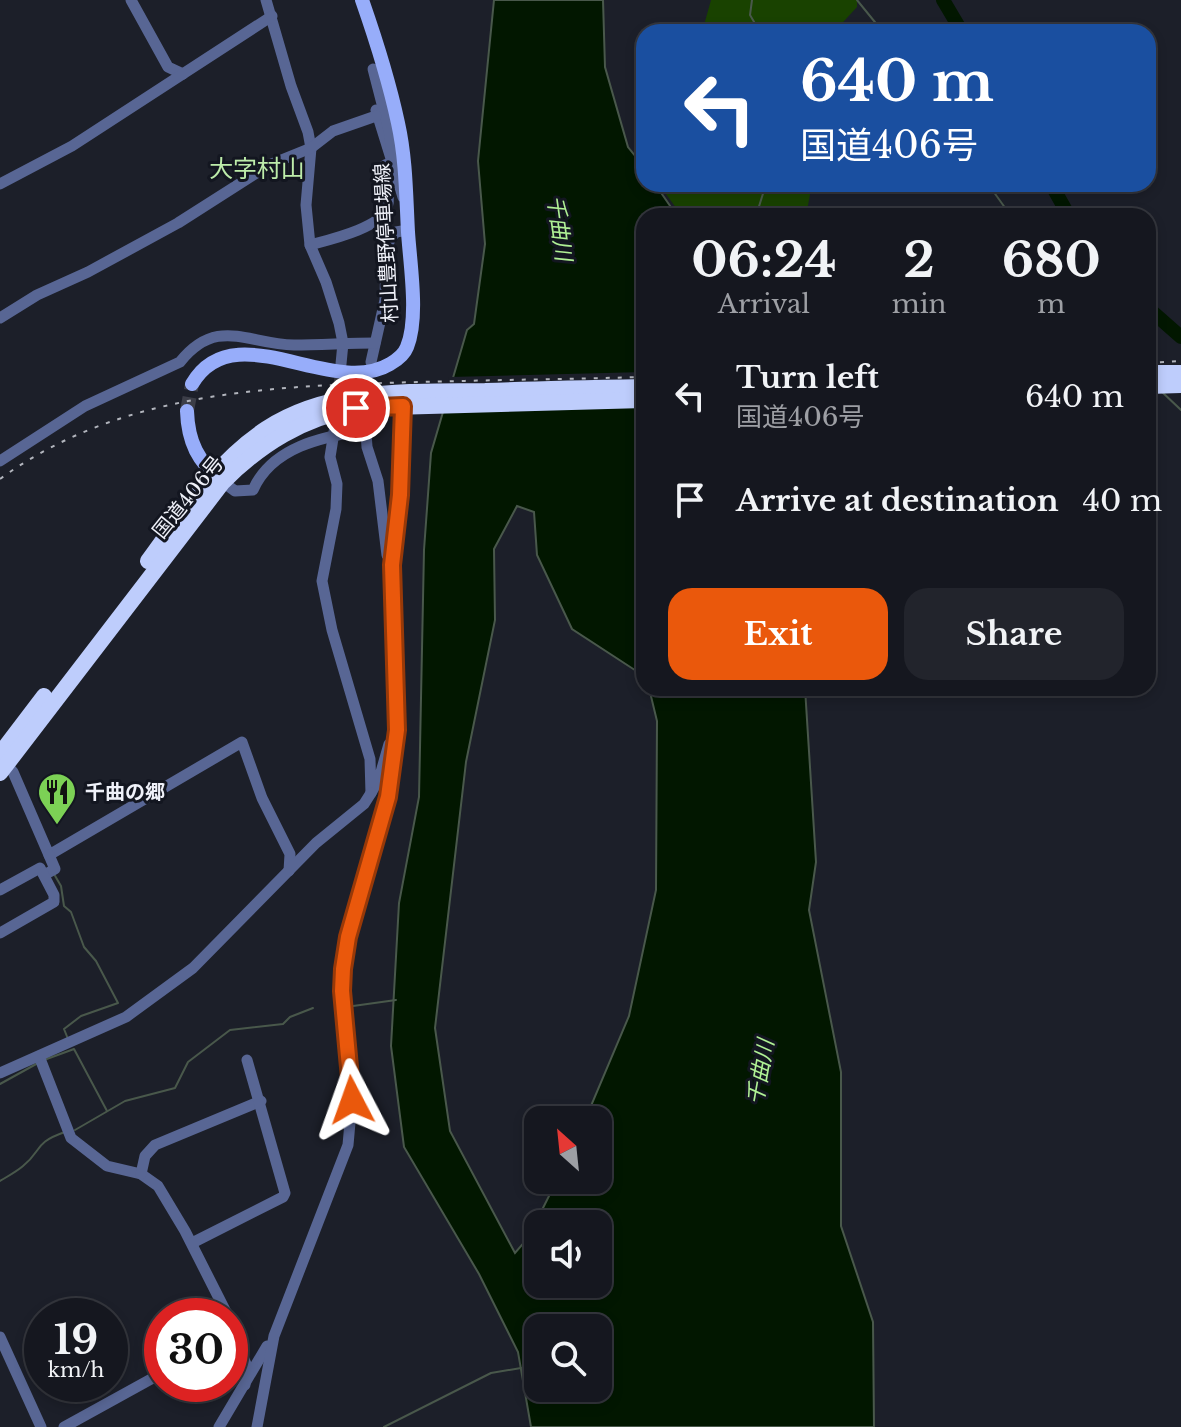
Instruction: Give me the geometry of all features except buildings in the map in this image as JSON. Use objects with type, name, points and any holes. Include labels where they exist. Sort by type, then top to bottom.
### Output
[{"type":"highway","points":[[1156,373],[1181,373]]},
{"type":"highway","points":[[1156,386],[1181,385]]},
{"type":"highway","name":"国道406号","points":[[2,763],[218,478],[267,442],[302,424],[356,408],[636,388]]},
{"type":"highway","name":"国道406号","points":[[409,402],[636,400]]},
{"type":"main road","name":"村山豊野停車場線","points":[[192,384],[202,367],[227,357],[256,354],[330,371],[356,372],[381,369],[393,363],[408,345],[412,325],[409,203],[397,120],[362,0]]},
{"type":"main road","points":[[187,411],[193,449],[218,478]]},
{"type":"street","points":[[131,0],[168,67],[183,74]]},
{"type":"street","points":[[266,0],[311,148],[306,205],[310,245],[326,282],[343,343],[341,364]]},
{"type":"street","points":[[0,184],[72,146],[272,16]]},
{"type":"street","points":[[373,33],[376,116],[404,198],[409,203]]},
{"type":"street","points":[[373,69],[390,135],[392,162]]},
{"type":"street","points":[[0,318],[37,295],[88,272],[178,223],[269,165],[311,148],[333,131],[376,116]]},
{"type":"street","points":[[310,245],[355,231],[383,215],[387,208],[388,191],[384,168],[392,162]]},
{"type":"street","points":[[371,362],[385,300],[386,258],[390,239],[396,232],[408,230]]},
{"type":"street","points":[[0,461],[85,406],[180,362],[191,349],[206,339],[224,335],[292,345],[375,343]]},
{"type":"street","points":[[248,1381],[274,1336],[348,1145],[352,1100],[342,991],[343,969],[348,937],[388,797],[397,730],[392,565],[409,402]]},
{"type":"street","points":[[218,478],[235,491],[253,490],[258,479],[281,456],[334,430],[364,424],[378,481],[387,562],[392,565]]},
{"type":"street","points":[[334,430],[330,457],[337,484],[336,509],[322,581],[332,630],[367,748],[371,793]]},
{"type":"street","points":[[0,1073],[126,1017],[193,968],[289,871],[364,804],[379,779],[391,739],[397,730]]},
{"type":"street","points":[[49,855],[242,742],[262,798],[290,854],[289,871]]},
{"type":"street","points":[[2,763],[13,772],[55,869],[44,875]]},
{"type":"street","points":[[0,890],[40,868],[54,895],[54,902],[0,933]]},
{"type":"street","points":[[39,1056],[67,1130],[107,1166],[141,1174],[158,1186],[192,1243],[219,1298]]},
{"type":"street","points":[[192,1243],[283,1197],[285,1193],[247,1060]]},
{"type":"street","points":[[141,1174],[145,1156],[155,1145],[261,1101]]},
{"type":"street","points":[[257,1427],[274,1336]]},
{"type":"street","points":[[0,1337],[41,1427]]},
{"type":"street","points":[[64,1427],[144,1383]]},
{"type":"street","points":[[219,1427],[235,1402]]},
{"type":"green space","points":[[711,0],[857,0],[857,7],[841,24],[704,24]]},
{"type":"green space","points":[[664,192],[810,192],[808,208],[676,208]]},
{"type":"water","name":"千曲川","points":[[494,0],[603,0],[605,67],[628,147],[636,157],[636,192],[660,192],[672,208],[636,208],[636,671],[572,629],[537,555],[534,512],[517,506],[494,549],[495,620],[466,762],[435,1028],[450,1131],[515,1253],[524,1243],[524,1298],[612,1298],[612,1210],[542,1210],[550,1194],[612,1194],[612,1106],[591,1106],[629,1016],[656,890],[657,721],[651,696],[806,696],[816,862],[809,910],[841,1072],[841,1226],[873,1322],[874,1427],[531,1427],[527,1402],[612,1402],[612,1314],[524,1314],[524,1387],[518,1352],[479,1274],[404,1147],[391,1046],[399,903],[419,797],[424,550],[431,453],[467,330],[474,324],[485,244],[478,161]]},
{"type":"pier","points":[[636,372],[636,407],[439,413],[449,377]]},
{"type":"waterway","points":[[752,0],[750,15],[755,24]]},
{"type":"waterway","points":[[857,0],[876,24]]},
{"type":"waterway","points":[[943,0],[957,24]]},
{"type":"waterway","points":[[758,208],[764,192]]},
{"type":"waterway","points":[[994,192],[1005,208]]},
{"type":"waterway","points":[[1056,192],[1064,208]]},
{"type":"waterway","points":[[1156,315],[1181,337]]},
{"type":"waterway","points":[[1162,392],[1181,410]]},
{"type":"waterway","points":[[54,874],[61,886],[64,906],[71,912],[84,947],[96,961],[118,1003],[81,1016],[64,1029],[68,1039]]},
{"type":"waterway","points":[[353,1006],[396,1000]]},
{"type":"waterway","points":[[75,1130],[125,1101],[175,1088],[188,1062],[230,1030],[283,1024],[290,1017],[313,1008]]},
{"type":"waterway","points":[[44,1060],[74,1049],[107,1111]]},
{"type":"waterway","points":[[0,1084],[38,1063]]},
{"type":"waterway","points":[[0,1181],[23,1166],[43,1143],[65,1132]]},
{"type":"waterway","points":[[384,1427],[491,1373],[521,1368]]},
{"type":"tunnel","points":[[337,405],[341,367]]},
{"type":"tunnel","points":[[187,411],[192,384]]},
{"type":"railway","points":[[1156,363],[1181,361]]},
{"type":"railway","points":[[0,479],[47,449],[97,427],[148,410],[201,399],[310,386],[636,377]]},
{"type":"place","name":"千曲の郷","points":[[57,826]]},
{"type":"district","name":"大字村山","points":[[257,169]]},
{"type":"route","points":[[352,1100],[342,991],[343,969],[348,937],[388,797],[397,730],[392,565],[403,446],[403,406],[356,408]]}]
